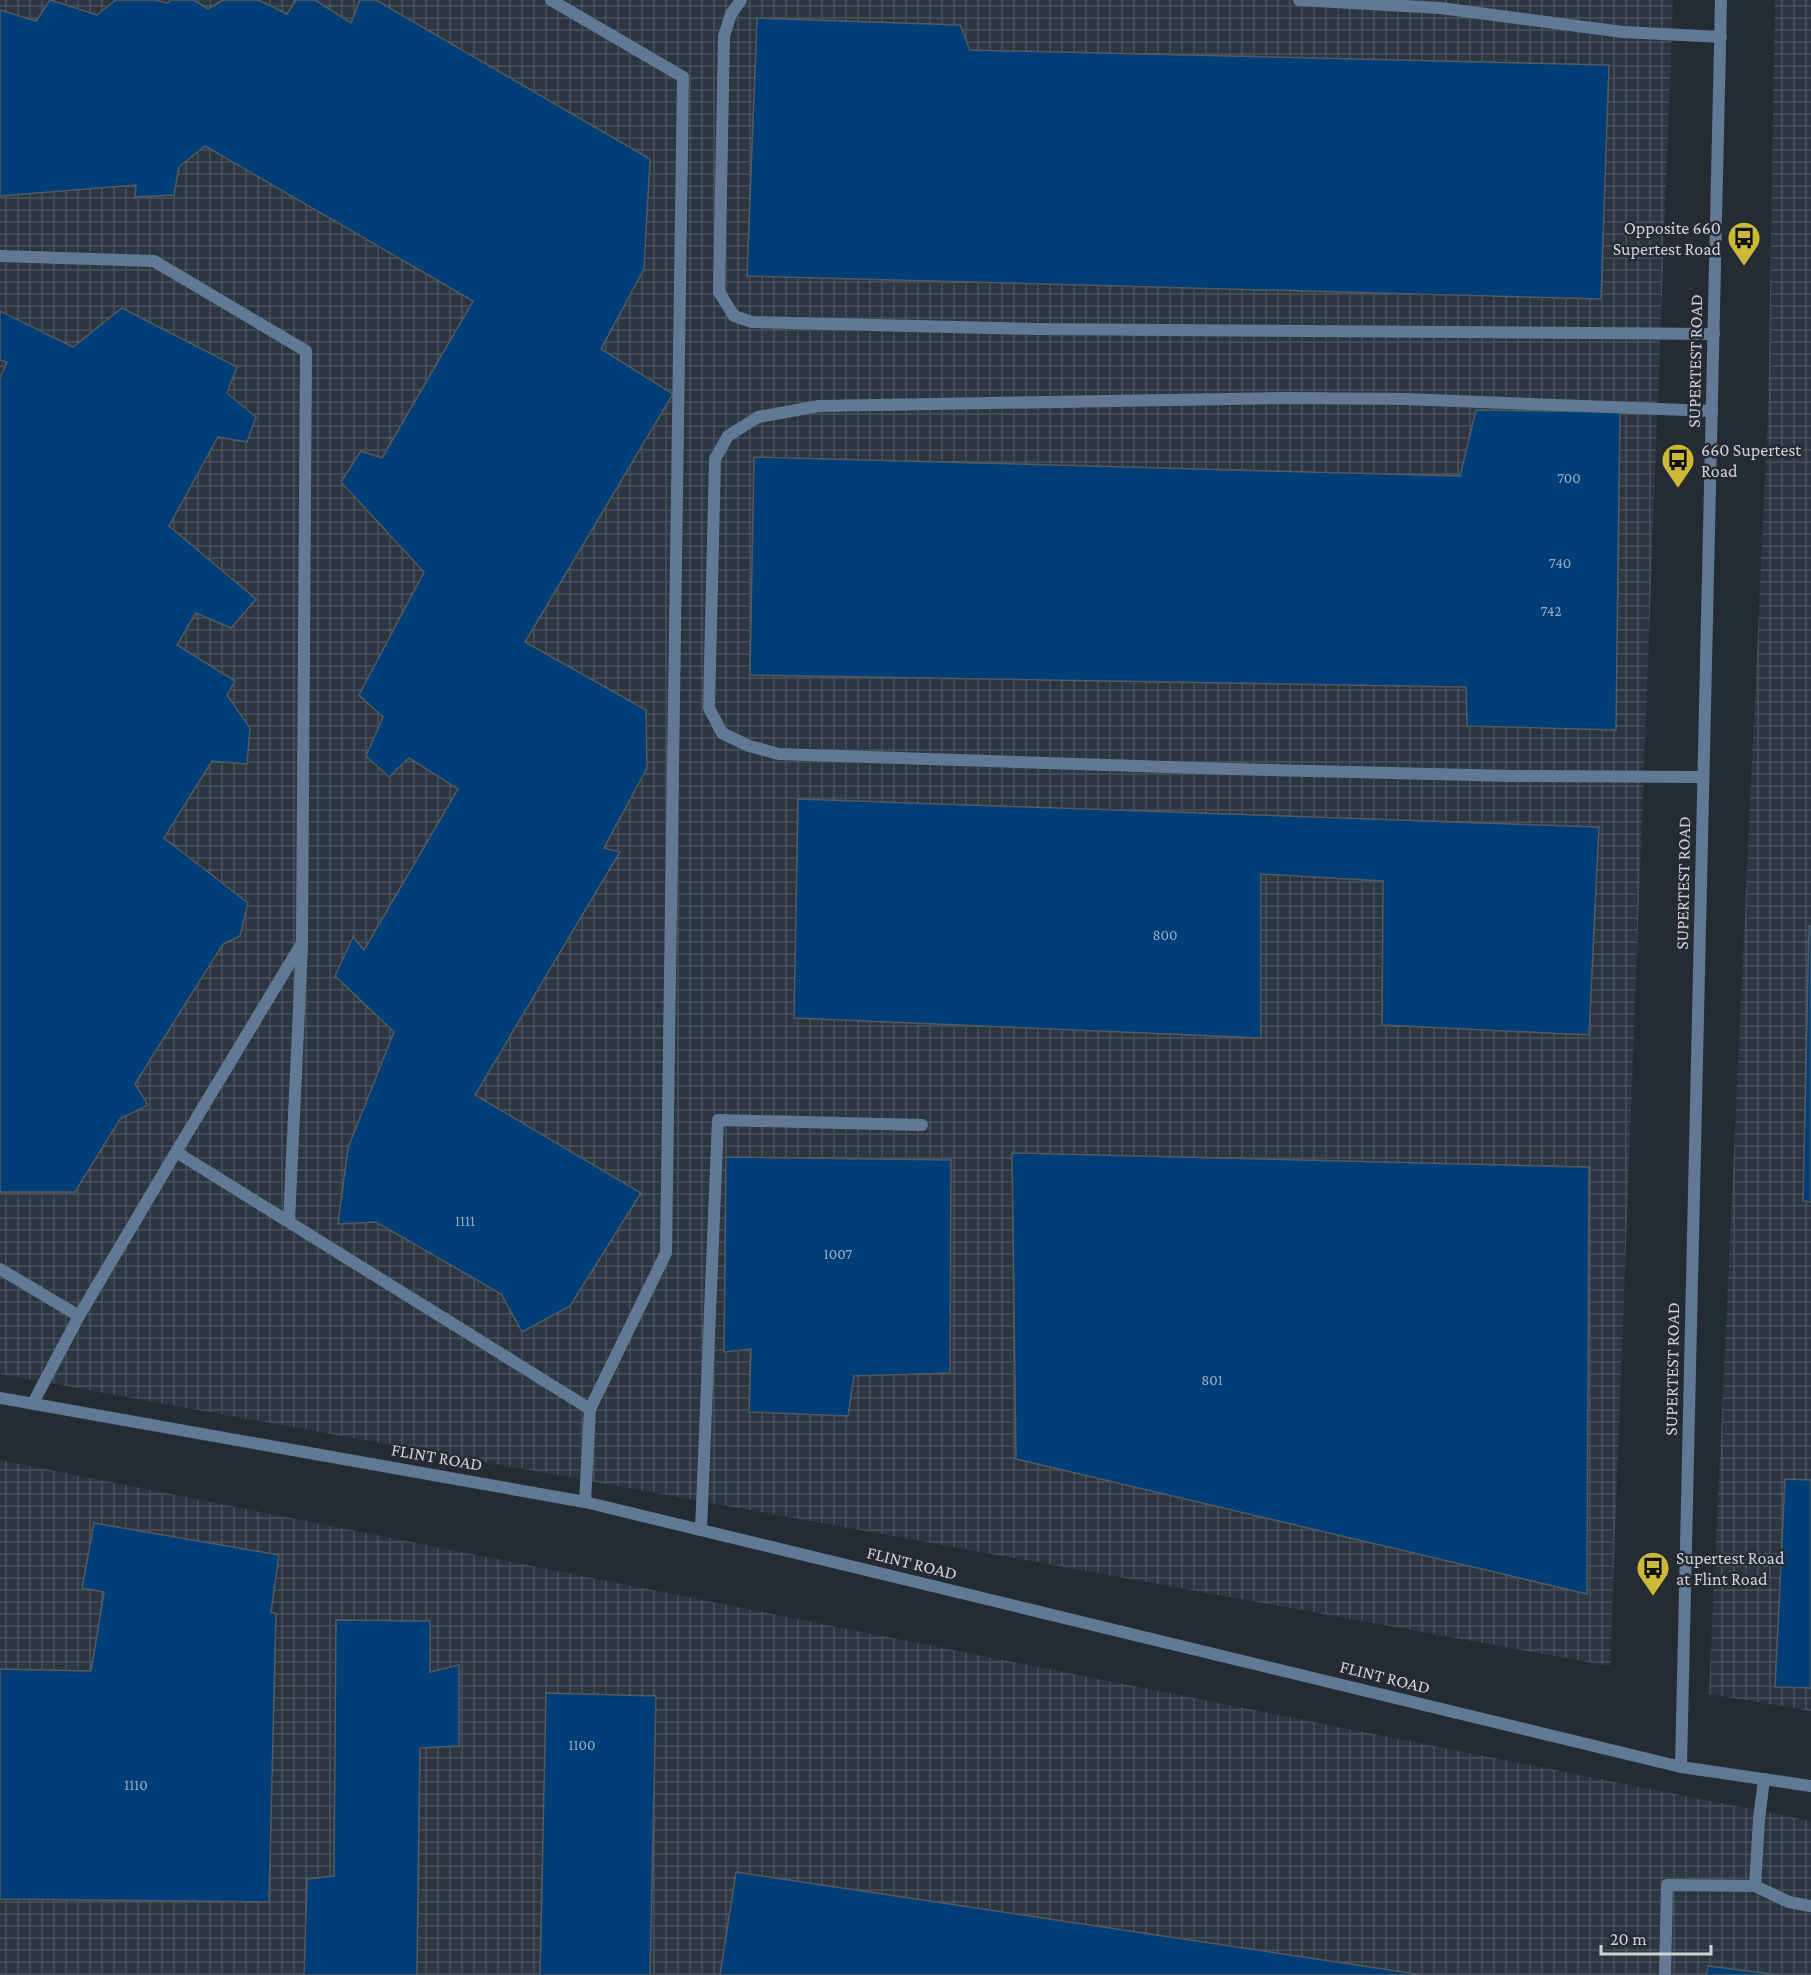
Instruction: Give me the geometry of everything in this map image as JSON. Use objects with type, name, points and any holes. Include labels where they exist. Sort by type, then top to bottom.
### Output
[{"type":"street","points":[[551,0],[683,77],[666,1252],[590,1409],[585,1502]]},
{"type":"street","points":[[741,0],[731,14],[724,36],[719,292],[734,315],[752,321],[1033,329],[1713,334]]},
{"type":"street","points":[[1299,0],[1440,8],[1623,32],[1721,37]]},
{"type":"street","name":"SUPERTEST ROAD","points":[[1681,1767],[1721,0]]},
{"type":"street","points":[[0,256],[154,261],[306,351],[302,943],[289,1222]]},
{"type":"street","points":[[1703,777],[1395,773],[778,754],[749,746],[722,733],[709,708],[715,459],[728,436],[758,417],[819,406],[1286,398],[1405,399],[1712,411]]},
{"type":"street","points":[[33,1402],[79,1317],[302,943]]},
{"type":"street","points":[[701,1530],[718,1120],[922,1125]]},
{"type":"street","points":[[176,1152],[590,1409]]},
{"type":"street","points":[[0,1269],[79,1317]]},
{"type":"street","name":"FLINT ROAD","points":[[0,1398],[33,1402],[585,1502],[1681,1767],[1811,1786]]},
{"type":"street","points":[[1755,1886],[1764,1779]]},
{"type":"street","points":[[1665,1975],[1667,1886],[1755,1886],[1789,1902],[1811,1906]]},
{"type":"shaded area","points":[[0,0],[1673,0],[1610,1666],[0,1374]]},
{"type":"shaded area","points":[[1775,0],[1811,0],[1811,1711],[1709,1694],[1768,414]]},
{"type":"shaded area","points":[[0,1460],[1811,1821],[1811,1975],[0,1975]]},
{"type":"building","points":[[50,0],[97,15],[116,0],[154,0],[168,3],[170,0],[194,0],[208,9],[223,0],[258,0],[287,14],[296,0],[315,0],[351,23],[360,0],[376,0],[650,159],[644,269],[601,349],[673,394],[525,642],[646,710],[647,768],[604,848],[620,852],[475,1095],[641,1193],[570,1306],[522,1332],[501,1294],[376,1222],[338,1224],[348,1148],[394,1032],[335,976],[353,937],[364,950],[458,789],[409,758],[389,777],[366,756],[383,717],[359,695],[424,572],[341,482],[361,451],[382,458],[473,301],[205,146],[179,167],[174,195],[135,197],[136,185],[0,196],[0,10],[36,21]]},
{"type":"building","points":[[757,18],[960,25],[970,50],[1609,65],[1601,299],[747,276]]},
{"type":"building","points":[[122,308],[237,367],[227,393],[256,417],[247,442],[218,437],[169,526],[256,599],[231,628],[196,613],[177,645],[235,681],[227,695],[250,728],[247,764],[212,761],[164,838],[248,903],[240,936],[223,944],[135,1084],[148,1105],[120,1119],[75,1192],[0,1192],[0,378],[7,362],[0,360],[0,311],[73,347]]},
{"type":"building","points":[[1476,410],[1620,412],[1616,730],[1467,726],[1466,687],[750,675],[754,457],[1460,476]]},
{"type":"building","points":[[798,799],[1599,827],[1589,1035],[1382,1025],[1383,881],[1261,874],[1261,1038],[794,1018]]},
{"type":"building","points":[[1809,926],[1811,926],[1811,1202],[1803,1201]]},
{"type":"building","points":[[1012,1153],[1589,1167],[1587,1594],[1016,1459]]},
{"type":"building","points":[[726,1157],[951,1160],[950,1373],[854,1376],[848,1416],[749,1412],[751,1349],[724,1352]]},
{"type":"building","points":[[1785,1479],[1811,1480],[1811,1688],[1775,1687]]},
{"type":"building","points":[[94,1523],[279,1555],[271,1612],[276,1614],[269,1902],[0,1899],[0,1669],[91,1671],[104,1592],[82,1588]]},
{"type":"building","points":[[336,1620],[430,1621],[430,1672],[459,1665],[459,1746],[420,1748],[417,1975],[304,1975],[307,1879],[334,1876]]},
{"type":"building","points":[[546,1693],[656,1696],[650,1975],[540,1975]]},
{"type":"building","points":[[736,1872],[1423,1975],[720,1975]]},
{"type":"building","points":[[1708,1966],[1779,1975],[1706,1975]]},
{"type":"place","name":"Opposite 660 Supertest Road","points":[[1744,267]]},
{"type":"place","name":"660 Supertest Road","points":[[1678,489]]},
{"type":"place","name":"Supertest Road at Flint Road","points":[[1653,1597]]}]
